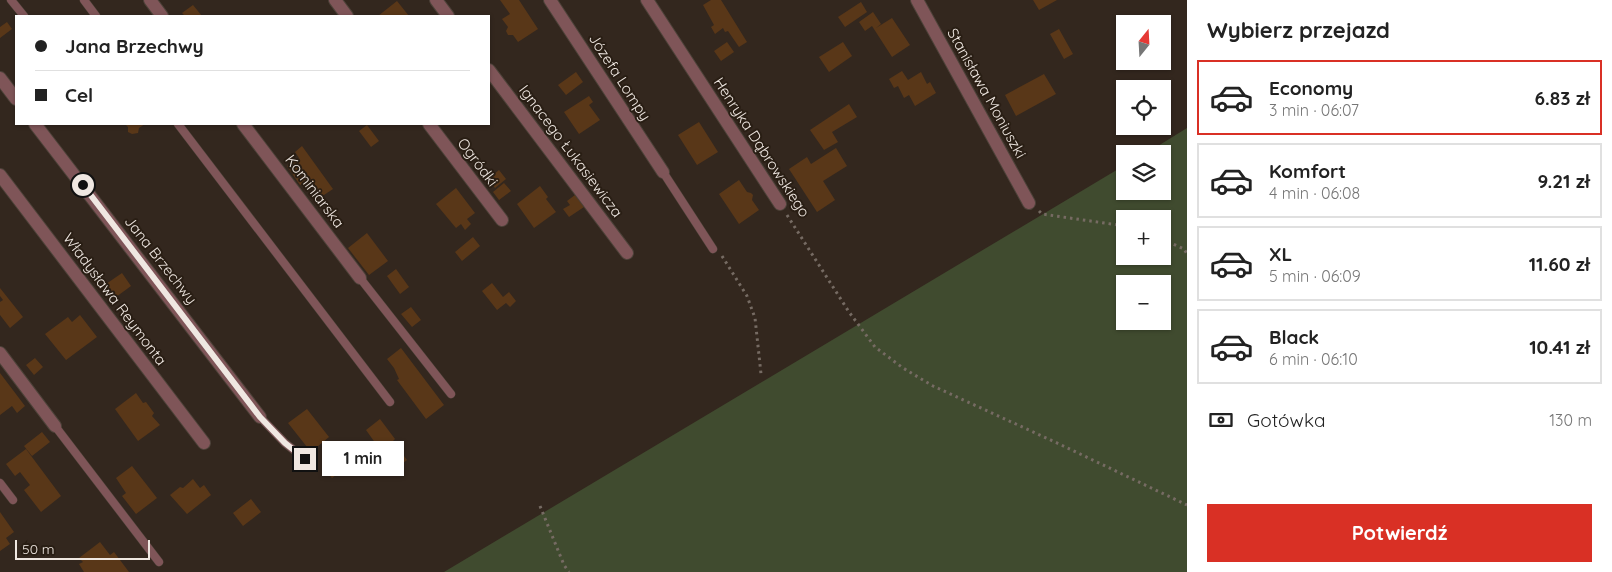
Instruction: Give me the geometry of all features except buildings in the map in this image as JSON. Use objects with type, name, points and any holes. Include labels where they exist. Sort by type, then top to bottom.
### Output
[{"type":"street","points":[[150,0],[161,15]]},
{"type":"street","points":[[334,0],[346,15]]},
{"type":"street","points":[[436,0],[447,15]]},
{"type":"street","name":"Józefa Lompy","points":[[550,0],[662,172]]},
{"type":"street","name":"Henryka Dąbrowskiego","points":[[648,0],[780,204]]},
{"type":"street","name":"Stanisława Moniuszki","points":[[917,0],[1029,203]]},
{"type":"street","name":"Ignacego Łukasiewicza","points":[[490,71],[627,253]]},
{"type":"street","points":[[0,78],[15,98]]},
{"type":"street","name":"Jana Brzechwy","points":[[36,125],[260,417]]},
{"type":"street","name":"Kominiarska","points":[[244,125],[360,278]]},
{"type":"street","name":"Ogródki","points":[[430,125],[502,220]]},
{"type":"street","name":"Władysława Reymonta","points":[[0,174],[204,444]]},
{"type":"street","points":[[0,354],[55,426]]},
{"type":"lane","points":[[11,0],[23,15]]},
{"type":"lane","points":[[84,0],[95,15]]},
{"type":"lane","points":[[179,125],[390,402]]},
{"type":"lane","points":[[662,172],[713,249]]},
{"type":"lane","points":[[360,278],[451,394]]},
{"type":"lane","points":[[260,417],[285,443],[305,459]]},
{"type":"lane","points":[[55,426],[160,562]]},
{"type":"lane","points":[[0,483],[13,500]]},
{"type":"path","points":[[1029,203],[1042,214],[1116,225]]},
{"type":"path","name":"Henryka Dąbrowskiego","points":[[780,204],[849,312],[875,347],[902,368],[933,386],[1187,505]]},
{"type":"path","points":[[1171,244],[1184,250],[1187,254]]},
{"type":"path","points":[[713,249],[721,253],[747,296],[755,318],[761,374]]},
{"type":"path","points":[[540,506],[564,565],[569,572]]},
{"type":"green space","points":[[1187,128],[1187,572],[444,572],[1116,170],[1116,200],[1171,200],[1171,145],[1160,145]]},
{"type":"route","points":[[83,185],[260,417],[285,443],[305,459]]}]
